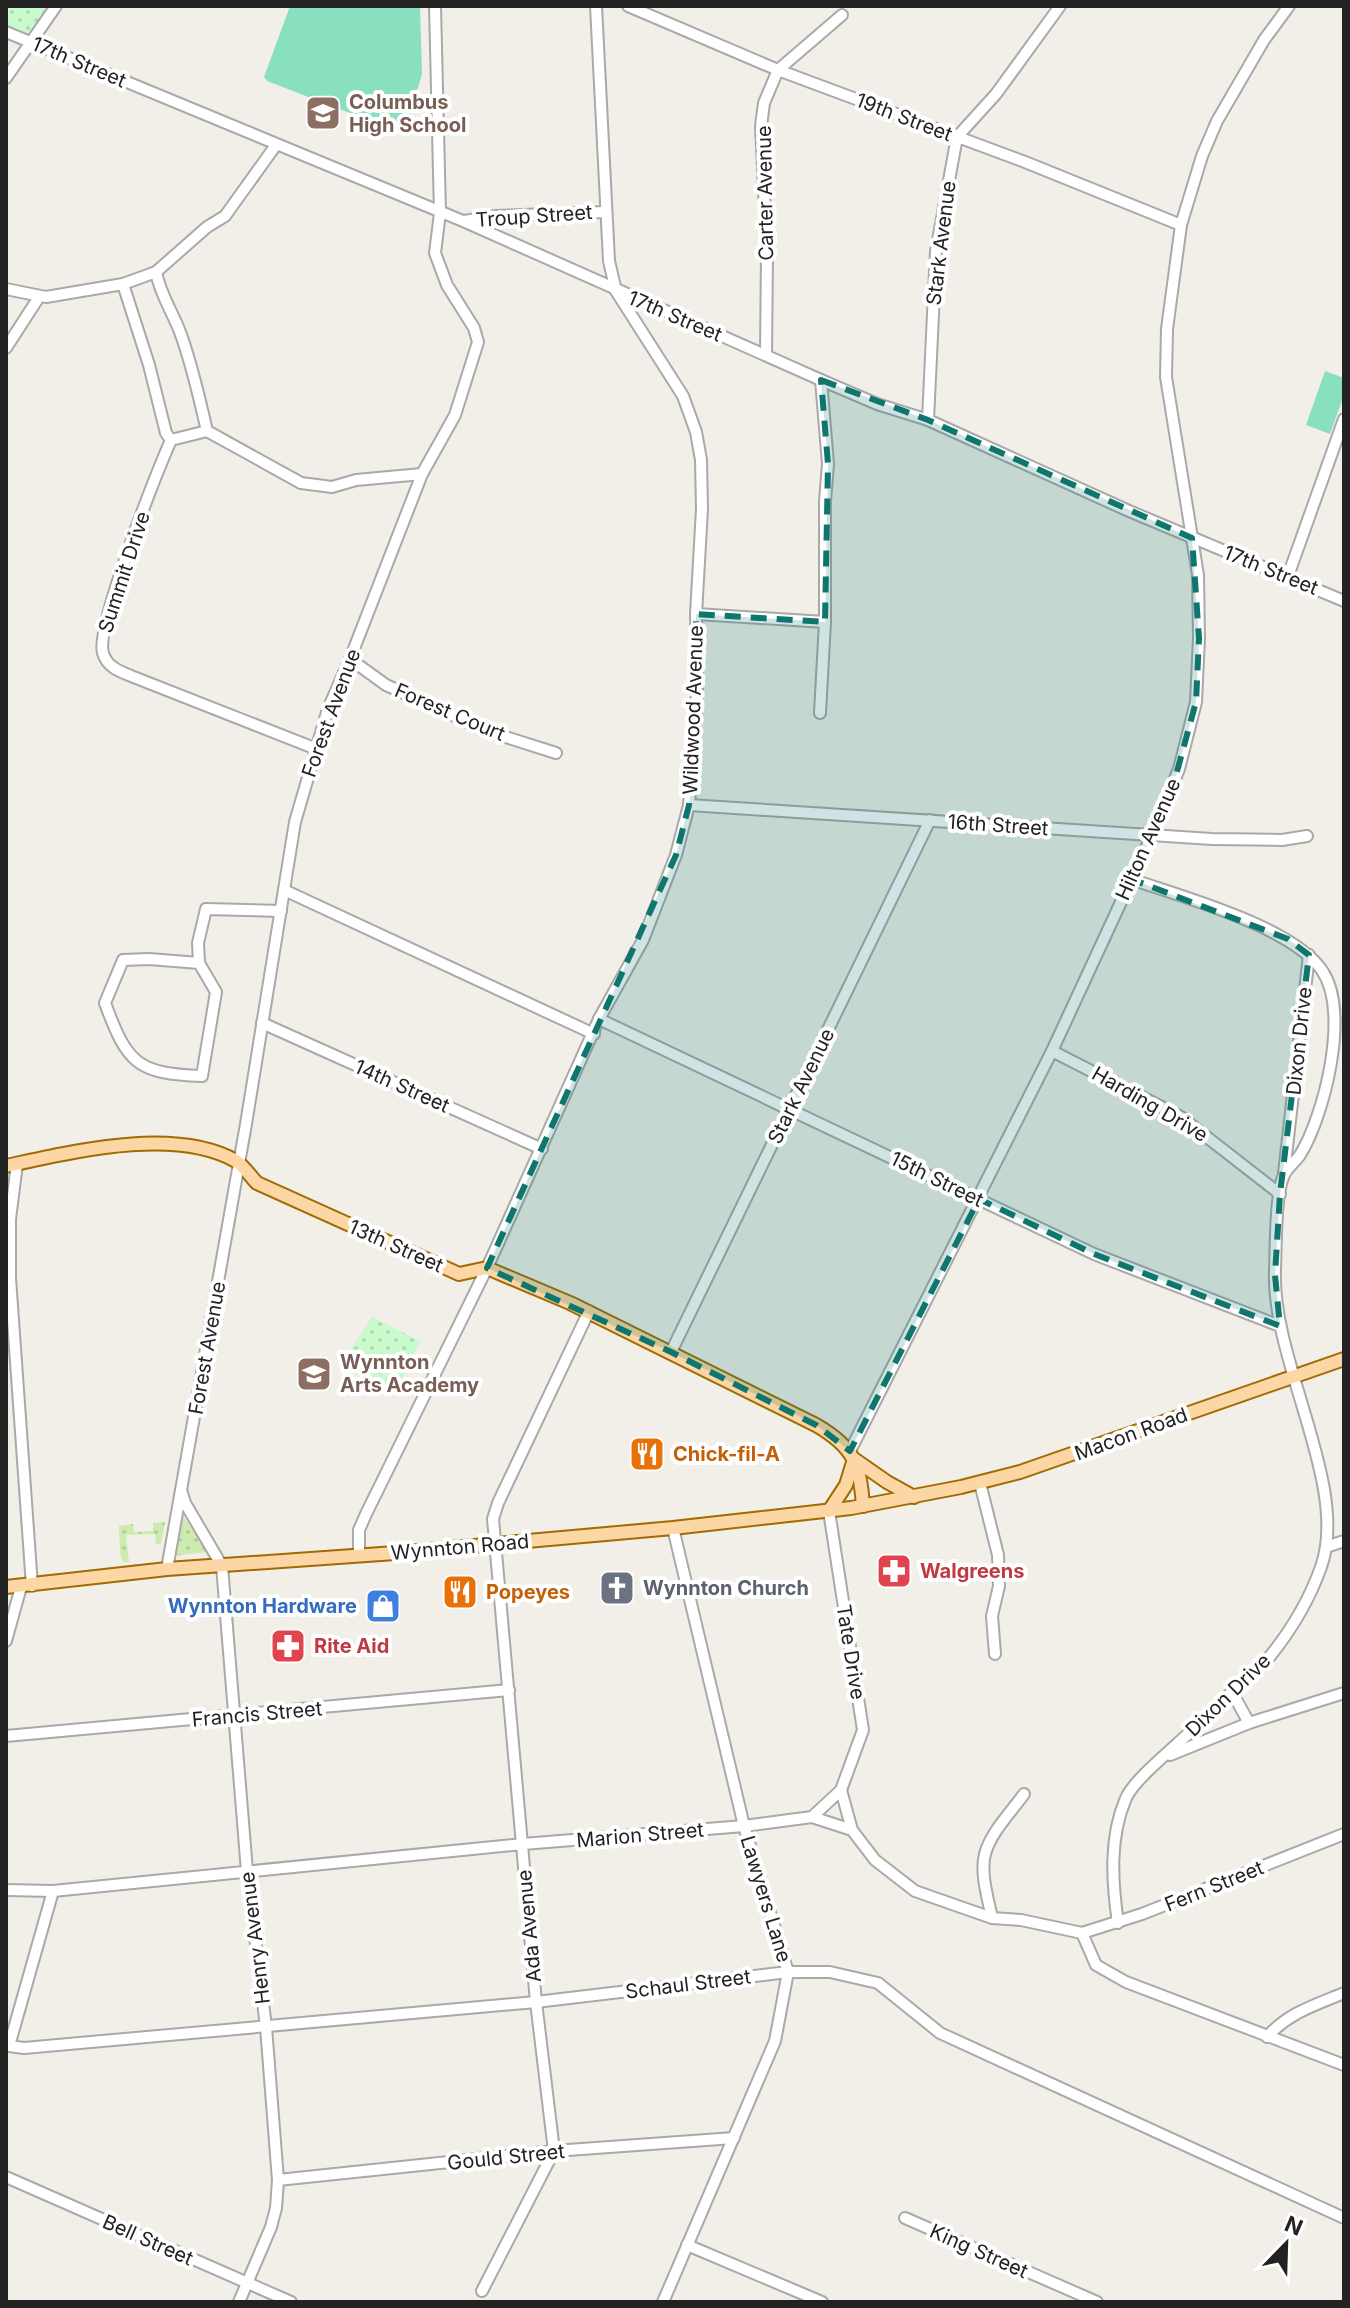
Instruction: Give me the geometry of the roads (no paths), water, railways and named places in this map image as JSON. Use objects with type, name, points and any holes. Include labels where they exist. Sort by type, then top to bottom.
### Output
[{"type":"main road","name":"13th Street","points":[[12,1165],[72,1152],[171,1144],[211,1150],[239,1163],[257,1183],[459,1274],[487,1268],[589,1311],[830,1433],[887,1482],[914,1497]]},
{"type":"main road","name":"Macon Road","points":[[914,1497],[1033,1468],[1344,1359]]},
{"type":"main road","points":[[852,1455],[859,1469],[863,1506]]},
{"type":"main road","points":[[829,1511],[846,1485],[852,1455]]},
{"type":"main road","name":"Wynnton Road","points":[[6,1587],[167,1569],[359,1556],[673,1528],[829,1511],[914,1497]]},
{"type":"street","points":[[6,78],[56,6]]},
{"type":"street","name":"Forest Avenue","points":[[167,1569],[295,822],[314,748],[422,474],[455,415],[478,342],[474,328],[447,285],[435,253],[440,213],[435,6]]},
{"type":"street","name":"Wildwood Avenue","points":[[359,1556],[359,1530],[366,1514],[487,1268],[599,1019],[643,940],[676,855],[689,805],[697,693],[701,460],[696,432],[683,396],[616,291],[609,261],[596,6]]},
{"type":"street","name":"19th Street","points":[[628,6],[778,70],[1181,225]]},
{"type":"street","points":[[957,137],[996,94],[1060,6]]},
{"type":"street","name":"Hilton Avenue","points":[[852,1455],[1052,1051],[1152,835],[1179,769],[1196,702],[1199,653],[1199,591],[1166,377],[1167,329],[1181,225],[1202,156],[1217,121],[1264,40],[1289,6]]},
{"type":"street","name":"Carter Avenue","points":[[766,355],[767,253],[761,126],[764,103],[778,70],[842,15]]},
{"type":"street","name":"17th Street","points":[[6,32],[463,221],[821,380],[877,404],[928,420],[1005,457],[1344,601]]},
{"type":"street","name":"Stark Avenue","points":[[928,420],[936,251],[957,137]]},
{"type":"street","points":[[6,289],[39,297],[123,284],[156,272],[207,227],[225,216],[276,145]]},
{"type":"street","name":"Troup Street","points":[[463,221],[496,216],[605,212]]},
{"type":"street","points":[[156,272],[160,291],[188,355],[207,431]]},
{"type":"street","points":[[123,284],[149,365],[166,433],[171,440],[207,431],[301,483],[332,487],[356,480],[422,474]]},
{"type":"street","points":[[6,348],[39,297]]},
{"type":"street","points":[[820,713],[828,464],[821,380]]},
{"type":"street","points":[[1288,576],[1344,419]]},
{"type":"street","name":"Summit Drive","points":[[171,440],[112,599],[101,642],[104,656],[112,668],[314,748]]},
{"type":"street","points":[[696,614],[825,622]]},
{"type":"street","name":"Forest Court","points":[[350,659],[386,685],[490,732],[556,753]]},
{"type":"street","name":"16th Street","points":[[689,805],[1152,835],[1282,840],[1307,836]]},
{"type":"street","name":"Stark Avenue","points":[[671,1352],[930,820]]},
{"type":"street","name":"Dixon Drive","points":[[1131,879],[1288,939],[1324,972],[1332,994],[1334,1026],[1330,1069],[1320,1108],[1300,1154],[1284,1175]]},
{"type":"street","points":[[284,890],[594,1034]]},
{"type":"street","points":[[199,963],[123,960],[105,1003],[130,1057],[144,1067],[169,1075],[202,1076],[216,992],[199,963],[198,943],[206,909],[281,911]]},
{"type":"street","name":"Dixon Drive","points":[[1118,1923],[1113,1861],[1117,1826],[1127,1794],[1270,1657],[1320,1572],[1329,1546],[1326,1493],[1280,1326],[1275,1275],[1280,1194],[1309,955]]},
{"type":"street","name":"15th Street","points":[[599,1019],[1094,1254],[1280,1326]]},
{"type":"street","name":"14th Street","points":[[262,1023],[542,1149]]},
{"type":"street","name":"Harding Drive","points":[[1052,1051],[1181,1117],[1280,1194]]},
{"type":"street","points":[[6,1641],[27,1587],[10,1278],[12,1165]]},
{"type":"street","points":[[6,1260],[10,1278]]},
{"type":"street","points":[[495,1544],[493,1519],[498,1503],[589,1311]]},
{"type":"street","points":[[980,1483],[998,1555],[999,1586],[992,1616],[995,1654]]},
{"type":"street","points":[[182,1493],[222,1566]]},
{"type":"street","name":"Tate Drive","points":[[812,1817],[841,1790],[863,1730],[829,1511]]},
{"type":"street","name":"Lawyers Lane","points":[[663,2302],[775,2041],[788,1972],[744,1826],[673,1528]]},
{"type":"street","points":[[1329,1546],[1344,1541]]},
{"type":"street","name":"Ada Avenue","points":[[495,1544],[536,2002],[554,2151]]},
{"type":"street","name":"Henry Avenue","points":[[222,1566],[247,1871],[266,2027],[278,2180],[274,2217],[239,2302]]},
{"type":"street","name":"Francis Street","points":[[6,1736],[509,1690]]},
{"type":"street","points":[[1232,1692],[1249,1723]]},
{"type":"street","points":[[1161,1759],[1249,1723],[1344,1693]]},
{"type":"street","points":[[841,1790],[852,1830],[875,1860],[915,1891],[992,1918],[1021,1920],[1082,1933],[1096,1965],[1126,1982],[1344,2065]]},
{"type":"street","points":[[992,1918],[984,1873],[985,1854],[996,1832],[1024,1794]]},
{"type":"street","name":"Marion Street","points":[[6,1890],[53,1891],[812,1817],[852,1830]]},
{"type":"street","name":"Fern Street","points":[[1082,1933],[1118,1923],[1344,1834]]},
{"type":"street","name":"Schaul Street","points":[[53,1891],[9,2046],[24,2048],[266,2027],[536,2002],[788,1972],[830,1972],[878,1983],[940,2033],[1344,2218]]},
{"type":"street","points":[[1267,2037],[1291,2014],[1344,1993]]},
{"type":"street","name":"Gould Street","points":[[278,2180],[554,2151],[734,2138]]},
{"type":"street","points":[[482,2291],[554,2151]]},
{"type":"street","name":"Bell Street","points":[[6,2177],[291,2302]]},
{"type":"street","name":"King Street","points":[[905,2218],[1068,2296],[1097,2302]]},
{"type":"street","points":[[687,2245],[822,2302]]},
{"type":"place","name":"Columbus High School","points":[[323,113]]},
{"type":"place","name":"Wynnton Arts Academy","points":[[314,1374]]},
{"type":"place","name":"Chick-fil-A","points":[[647,1454]]},
{"type":"place","name":"Walgreens","points":[[894,1571]]},
{"type":"place","name":"Wynnton Church","points":[[617,1588]]},
{"type":"place","name":"Popeyes","points":[[460,1592]]},
{"type":"place","name":"Wynnton Hardware","points":[[383,1606]]},
{"type":"place","name":"Rite Aid","points":[[288,1646]]}]
